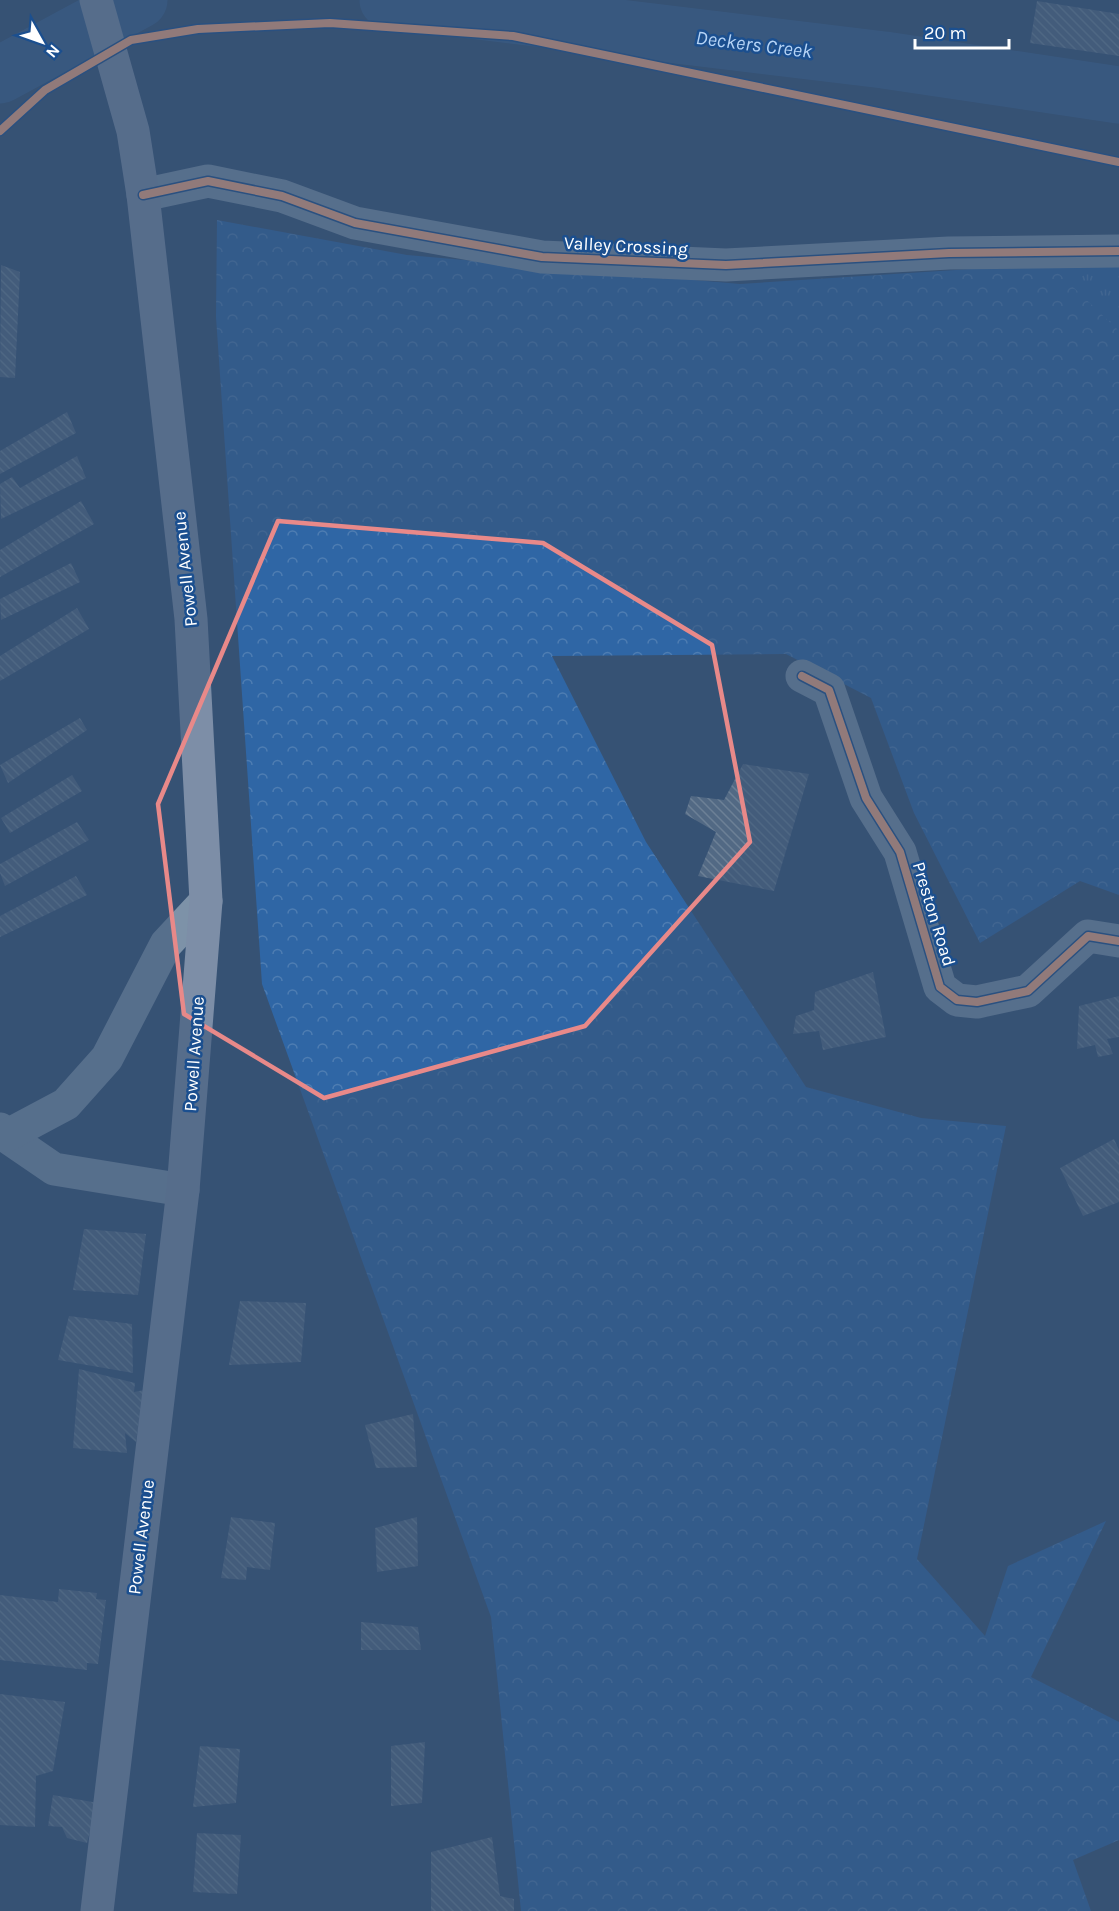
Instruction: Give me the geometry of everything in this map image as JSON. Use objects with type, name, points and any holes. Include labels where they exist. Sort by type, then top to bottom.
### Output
[{"type":"main road","name":"Powell Avenue","points":[[96,0],[133,131],[143,195],[191,619],[206,901],[183,1190],[97,1911]]},
{"type":"street","name":"Valley Crossing","points":[[143,195],[208,181],[282,196],[355,223],[542,257],[726,266],[949,253],[1119,251]]},
{"type":"street","name":"Preston Road","points":[[802,676],[829,690],[866,798],[900,852],[940,987],[957,1000],[976,1002],[1028,991],[1088,936],[1119,941]]},
{"type":"street","points":[[3,1132],[66,1104],[107,1058],[166,944],[206,901]]},
{"type":"street","points":[[3,1132],[54,1169],[183,1190]]},
{"type":"highlighted area","points":[[278,521],[543,543],[712,645],[750,842],[585,1026],[324,1098],[184,1014],[158,804]]},
{"type":"green space","points":[[217,220],[407,255],[740,284],[1049,264],[1119,267],[1119,895],[1080,881],[980,943],[914,813],[871,698],[786,654],[552,656],[646,842],[806,1087],[921,1118],[1006,1126],[917,1559],[985,1636],[1008,1566],[1106,1521],[1031,1677],[1119,1722],[1119,1840],[1073,1860],[1091,1911],[521,1911],[491,1617],[262,984],[216,317]]},
{"type":"green space","points":[[1049,264],[1119,267],[1119,331]]},
{"type":"building","points":[[1037,1],[1119,14],[1119,56],[1030,43]]},
{"type":"building","points":[[1,265],[20,272],[15,378],[0,377]]},
{"type":"building","points":[[67,412],[76,433],[0,474],[0,451]]},
{"type":"building","points":[[77,456],[86,478],[1,519],[0,484],[12,477],[20,488]]},
{"type":"building","points":[[81,501],[94,524],[0,577],[0,550]]},
{"type":"building","points":[[71,563],[80,582],[1,620],[0,599]]},
{"type":"building","points":[[77,608],[89,629],[0,681],[0,656]]},
{"type":"building","points":[[80,718],[87,730],[8,783],[0,765]]},
{"type":"building","points":[[743,764],[809,774],[774,891],[698,876],[716,832],[685,814],[691,796],[724,800]]},
{"type":"building","points":[[72,775],[82,791],[10,833],[1,818]]},
{"type":"building","points":[[77,822],[89,840],[5,886],[0,873],[0,864]]},
{"type":"building","points":[[76,876],[87,895],[0,937],[0,916]]},
{"type":"building","points":[[873,972],[886,1037],[823,1050],[819,1031],[793,1034],[796,1016],[814,1010],[815,992]]},
{"type":"building","points":[[1119,996],[1119,1037],[1107,1039],[1113,1054],[1098,1057],[1095,1045],[1077,1049],[1079,1006]]},
{"type":"building","points":[[1114,1139],[1119,1150],[1119,1202],[1083,1216],[1060,1168]]},
{"type":"building","points":[[84,1229],[146,1234],[138,1295],[73,1290]]},
{"type":"building","points":[[240,1301],[306,1303],[301,1362],[229,1365]]},
{"type":"building","points":[[69,1316],[132,1324],[133,1373],[58,1360]]},
{"type":"building","points":[[79,1369],[135,1383],[134,1392],[144,1390],[136,1442],[125,1433],[127,1453],[73,1448]]},
{"type":"building","points":[[413,1414],[417,1467],[376,1468],[365,1425]]},
{"type":"building","points":[[231,1517],[275,1523],[270,1570],[247,1567],[246,1580],[221,1578]]},
{"type":"building","points":[[417,1517],[418,1566],[377,1572],[375,1528]]},
{"type":"building","points":[[59,1589],[97,1593],[96,1599],[106,1600],[98,1664],[87,1663],[87,1670],[0,1660],[0,1595],[58,1602]]},
{"type":"building","points":[[361,1622],[418,1627],[421,1650],[361,1650]]},
{"type":"building","points":[[0,1694],[65,1702],[53,1771],[36,1776],[35,1827],[0,1825]]},
{"type":"building","points":[[425,1742],[422,1803],[391,1806],[391,1746]]},
{"type":"building","points":[[200,1746],[240,1749],[236,1803],[193,1807]]},
{"type":"building","points":[[53,1795],[98,1803],[87,1843],[67,1838],[62,1827],[48,1826]]},
{"type":"building","points":[[197,1833],[241,1835],[237,1894],[193,1892]]},
{"type":"building","points":[[492,1837],[500,1896],[514,1899],[514,1911],[431,1911],[431,1852]]},
{"type":"waterway","name":"Deckers Creek","points":[[0,75],[139,0]]},
{"type":"waterway","name":"Deckers Creek","points":[[388,0],[884,60],[1119,95]]},
{"type":"cycle path","points":[[0,131],[45,90],[131,40],[198,29],[330,23],[513,36],[1119,162]]},
{"type":"cycle path","points":[[143,195],[208,181],[282,196],[355,223],[542,257],[726,265],[949,253],[1119,251]]},
{"type":"cycle path","points":[[802,676],[829,690],[866,798],[900,852],[940,987],[957,1000],[977,1002],[1028,991],[1088,936],[1119,941]]}]
